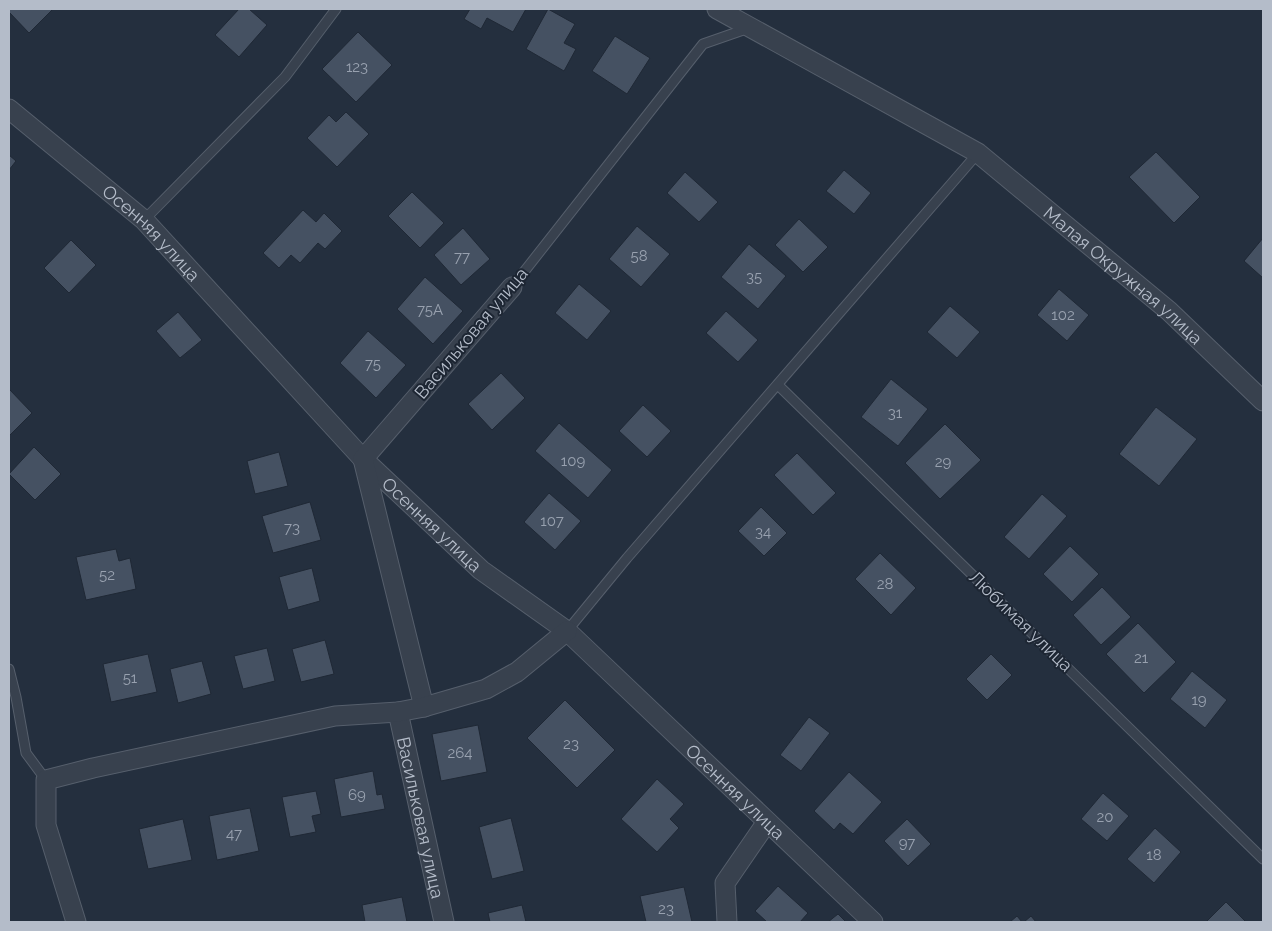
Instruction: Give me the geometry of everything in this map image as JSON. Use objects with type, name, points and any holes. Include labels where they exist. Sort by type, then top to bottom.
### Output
[{"type":"street","name":"Малая Окружная улица","points":[[717,9],[978,153],[1169,311],[1263,401]]},
{"type":"street","name":"Осенняя улица","points":[[9,109],[144,220],[363,459],[481,570],[567,631],[873,922]]},
{"type":"street","name":"Васильковая улица","points":[[363,459],[512,286]]},
{"type":"street","points":[[363,459],[424,707]]},
{"type":"street","points":[[76,922],[46,825],[46,780],[93,768],[336,716],[398,712],[424,707],[486,688],[510,676],[567,631]]},
{"type":"street","name":"Васильковая улица","points":[[398,712],[444,922]]},
{"type":"street","points":[[727,922],[725,883],[767,822]]},
{"type":"lane","points":[[144,220],[284,77],[336,9]]},
{"type":"lane","name":"Васильковая улица","points":[[512,286],[703,44],[751,27]]},
{"type":"lane","points":[[567,631],[978,153]]},
{"type":"lane","name":"Любимая улица","points":[[778,384],[1263,859]]},
{"type":"lane","points":[[9,669],[26,753],[46,780]]},
{"type":"building","points":[[9,9],[53,9],[29,33],[9,12]]},
{"type":"building","points":[[239,9],[249,9],[267,25],[239,57],[215,35]]},
{"type":"building","points":[[470,9],[526,9],[513,32],[487,18],[481,29],[464,19]]},
{"type":"building","points":[[548,9],[575,24],[564,43],[576,49],[564,71],[526,49]]},
{"type":"building","points":[[358,32],[392,65],[356,102],[322,69]]},
{"type":"building","points":[[615,36],[650,58],[627,94],[592,71]]},
{"type":"building","points":[[346,112],[369,134],[337,167],[307,138],[329,115],[336,122]]},
{"type":"building","points":[[1156,152],[1200,197],[1174,223],[1129,177]]},
{"type":"building","points":[[9,155],[16,161],[9,170]]},
{"type":"building","points":[[844,170],[871,193],[854,214],[826,191]]},
{"type":"building","points":[[685,172],[718,202],[699,222],[667,193]]},
{"type":"building","points":[[412,192],[444,223],[420,248],[388,216]]},
{"type":"building","points":[[303,210],[316,222],[324,213],[342,231],[325,249],[318,243],[300,263],[291,255],[279,268],[263,253]]},
{"type":"building","points":[[799,219],[828,247],[803,272],[775,245]]},
{"type":"building","points":[[637,226],[670,254],[641,287],[609,259]]},
{"type":"building","points":[[463,228],[490,259],[461,285],[434,255]]},
{"type":"building","points":[[1263,238],[1263,278],[1244,261]]},
{"type":"building","points":[[71,240],[96,265],[69,293],[44,268]]},
{"type":"building","points":[[749,244],[786,276],[758,309],[721,277]]},
{"type":"building","points":[[425,277],[463,311],[433,344],[397,309]]},
{"type":"building","points":[[579,284],[611,311],[587,340],[555,313]]},
{"type":"building","points":[[1059,289],[1089,315],[1067,341],[1037,315]]},
{"type":"building","points":[[950,306],[980,332],[957,358],[927,332]]},
{"type":"building","points":[[726,311],[758,340],[738,362],[706,333]]},
{"type":"building","points":[[178,312],[202,340],[180,358],[156,331]]},
{"type":"building","points":[[368,331],[406,365],[376,398],[340,363]]},
{"type":"building","points":[[501,373],[525,398],[492,430],[468,404]]},
{"type":"building","points":[[891,379],[928,409],[898,446],[861,417]]},
{"type":"building","points":[[9,391],[32,413],[9,436]]},
{"type":"building","points":[[643,405],[671,431],[647,457],[619,431]]},
{"type":"building","points":[[1156,407],[1197,439],[1159,486],[1119,454]]},
{"type":"building","points":[[559,423],[612,470],[588,498],[535,451]]},
{"type":"building","points":[[945,424],[981,460],[940,499],[905,463]]},
{"type":"building","points":[[34,447],[61,474],[35,500],[9,474]]},
{"type":"building","points":[[279,452],[288,486],[255,494],[247,461]]},
{"type":"building","points":[[797,453],[836,493],[813,515],[774,475]]},
{"type":"building","points":[[549,493],[581,521],[555,550],[524,522]]},
{"type":"building","points":[[1042,494],[1067,516],[1029,559],[1004,537]]},
{"type":"building","points":[[310,502],[321,540],[273,553],[262,516]]},
{"type":"building","points":[[761,507],[787,533],[764,556],[738,531]]},
{"type":"building","points":[[1070,546],[1099,574],[1072,602],[1043,574]]},
{"type":"building","points":[[116,549],[119,561],[130,558],[136,589],[86,600],[76,557]]},
{"type":"building","points":[[880,553],[916,588],[891,615],[855,579]]},
{"type":"building","points":[[312,568],[320,601],[288,610],[279,577]]},
{"type":"building","points":[[1102,587],[1131,617],[1101,645],[1073,615]]},
{"type":"building","points":[[1138,623],[1176,662],[1144,693],[1106,654]]},
{"type":"building","points":[[325,640],[334,674],[301,682],[292,649]]},
{"type":"building","points":[[267,648],[275,681],[243,689],[234,656]]},
{"type":"building","points":[[148,654],[157,692],[111,702],[103,664]]},
{"type":"building","points":[[991,654],[1012,675],[987,700],[966,679]]},
{"type":"building","points":[[202,661],[211,694],[178,703],[170,669]]},
{"type":"building","points":[[1192,671],[1227,700],[1205,728],[1170,699]]},
{"type":"building","points":[[565,700],[615,750],[577,788],[527,738]]},
{"type":"building","points":[[809,717],[830,733],[801,771],[780,755]]},
{"type":"building","points":[[478,725],[487,772],[441,781],[432,734]]},
{"type":"building","points":[[373,771],[377,795],[382,794],[385,809],[341,817],[334,779]]},
{"type":"building","points":[[849,772],[882,802],[853,834],[840,823],[834,830],[814,811]]},
{"type":"building","points":[[657,779],[684,804],[670,819],[679,828],[657,852],[621,819]]},
{"type":"building","points":[[316,791],[321,814],[312,816],[316,832],[290,837],[282,797]]},
{"type":"building","points":[[1103,793],[1129,816],[1107,841],[1081,819]]},
{"type":"building","points":[[250,808],[259,851],[217,860],[209,816]]},
{"type":"building","points":[[511,818],[524,871],[492,879],[479,827]]},
{"type":"building","points":[[183,819],[192,860],[148,869],[139,829]]},
{"type":"building","points":[[907,819],[931,844],[908,866],[884,841]]},
{"type":"building","points":[[1155,828],[1181,852],[1154,883],[1127,859]]},
{"type":"building","points":[[778,886],[808,913],[800,922],[767,922],[755,911]]},
{"type":"building","points":[[684,887],[692,922],[646,922],[640,896]]},
{"type":"building","points":[[402,897],[407,922],[365,922],[362,905]]},
{"type":"building","points":[[1226,902],[1246,922],[1206,922]]},
{"type":"building","points":[[522,905],[526,922],[490,922],[488,913]]},
{"type":"building","points":[[838,914],[846,922],[828,922]]},
{"type":"building","points":[[1017,916],[1022,922],[1010,922]]},
{"type":"building","points":[[1031,916],[1036,922],[1024,922]]}]
